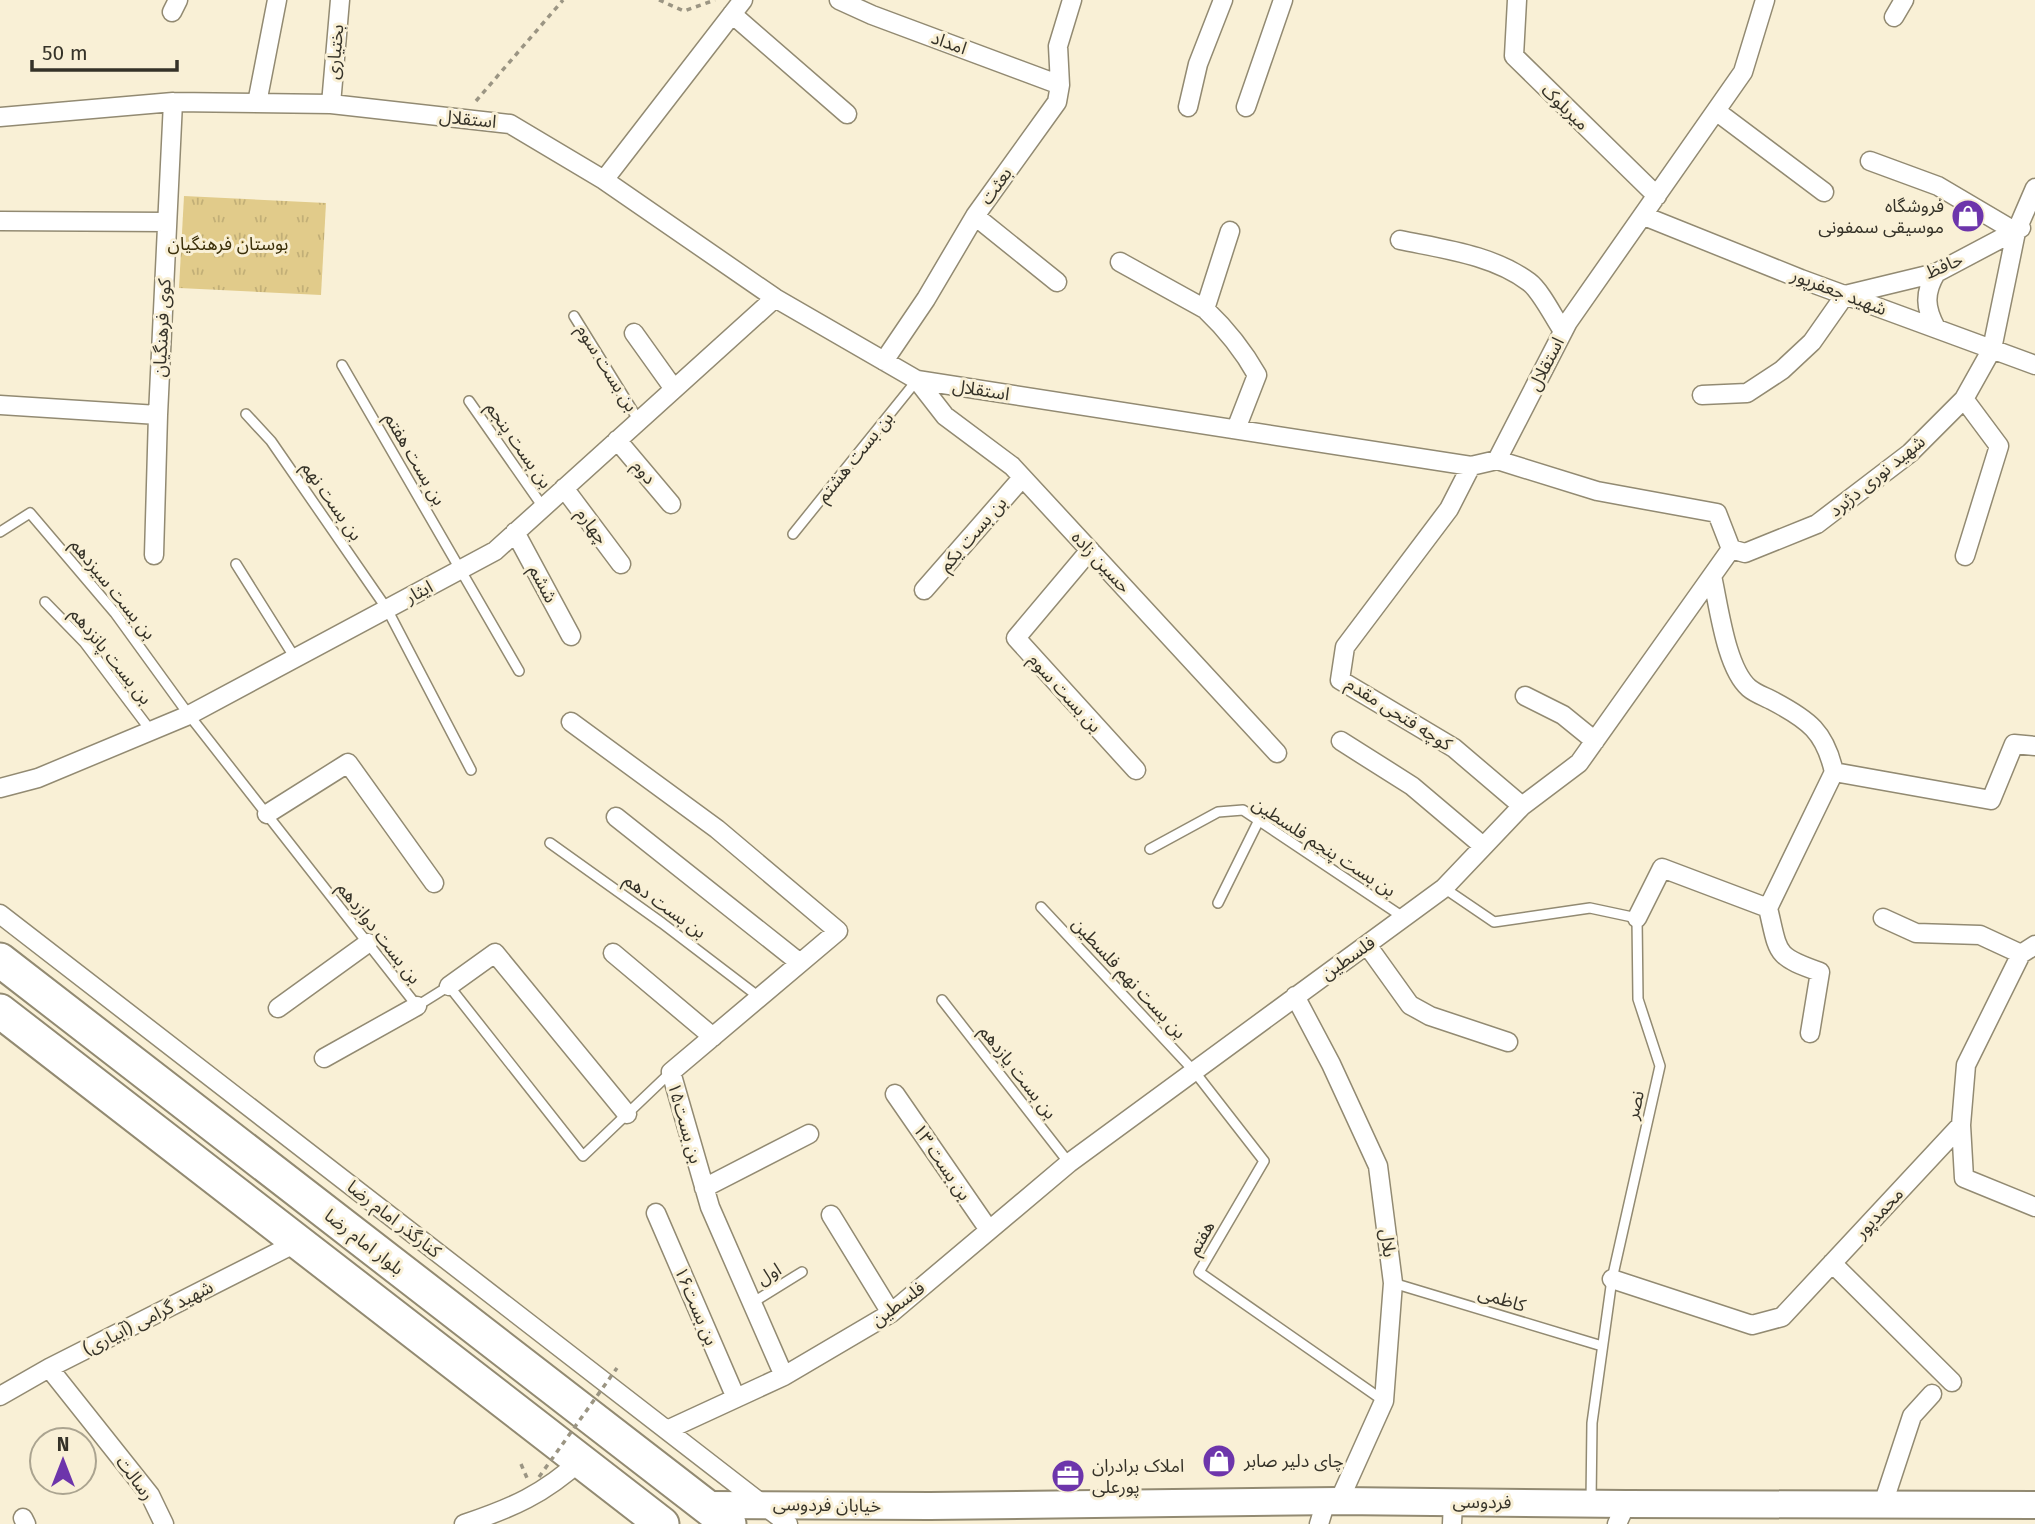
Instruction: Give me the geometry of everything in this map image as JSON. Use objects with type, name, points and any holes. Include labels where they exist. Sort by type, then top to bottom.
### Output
[{"type":"highway","name":"بلوار امام رضا","points":[[0,960],[113,1025],[295,1165],[716,1514]]},
{"type":"highway","points":[[0,1011],[662,1524]]},
{"type":"main road","name":"فردوسی","points":[[925,1515],[1328,1509],[1452,1513],[1591,1503],[1621,1514],[1730,1514],[1883,1504],[2035,1505]]},
{"type":"main road","name":"خیابان فردوسی","points":[[716,1514],[762,1504],[925,1515]]},
{"type":"street","points":[[257,103],[277,0]]},
{"type":"street","name":"بختیاری","points":[[331,104],[340,0]]},
{"type":"street","name":"امداد","points":[[839,0],[875,7],[1060,85]]},
{"type":"street","name":"بعثت","points":[[884,361],[975,216],[1057,102],[1060,85],[1058,46],[1072,0]]},
{"type":"street","points":[[1188,107],[1198,64],[1223,0]]},
{"type":"street","points":[[1246,107],[1283,0]]},
{"type":"street","name":"میربلوک","points":[[1517,0],[1514,56],[1657,196]]},
{"type":"street","name":"استقلال","points":[[0,117],[173,102],[331,104],[510,124],[604,180],[775,298],[917,380],[1471,466],[1497,460],[1563,331],[1743,72],[1765,0]]},
{"type":"street","points":[[1894,17],[1904,0]]},
{"type":"street","points":[[604,180],[738,7],[846,114]]},
{"type":"street","name":"کوی فرهنگیان","points":[[154,555],[173,102]]},
{"type":"street","points":[[1716,111],[1824,192]]},
{"type":"street","points":[[1870,161],[1938,186],[2017,232]]},
{"type":"street","name":"شهید نوری دژبرد","points":[[1731,549],[1745,553],[1817,524],[1910,453],[1964,399],[1992,349],[2017,232],[2035,188]]},
{"type":"street","points":[[975,216],[1057,282]]},
{"type":"street","name":"شهید جعفرپور","points":[[1644,216],[1845,295],[2035,365]]},
{"type":"street","name":"حافظ","points":[[1845,295],[1936,272],[2017,232],[2035,217]]},
{"type":"street","points":[[0,222],[167,222]]},
{"type":"street","points":[[1205,309],[1230,231]]},
{"type":"street","points":[[1400,240],[1471,256],[1506,269],[1531,283],[1563,331]]},
{"type":"street","points":[[1120,262],[1205,309],[1226,329],[1248,358],[1258,375],[1236,429]]},
{"type":"street","points":[[1936,272],[1926,300],[1928,313],[1936,328]]},
{"type":"street","points":[[1702,395],[1747,393],[1782,370],[1812,342],[1845,295]]},
{"type":"street","name":"ایثار","points":[[0,788],[38,778],[189,715],[495,551],[775,298]]},
{"type":"street","points":[[634,333],[674,390]]},
{"type":"street","name":"حسین زاده","points":[[917,380],[945,415],[1012,466],[1277,753]]},
{"type":"street","points":[[1964,399],[1999,446],[1965,556]]},
{"type":"street","points":[[0,405],[158,415]]},
{"type":"street","name":"دوم","points":[[617,440],[671,504]]},
{"type":"street","points":[[1497,460],[1597,491],[1717,513],[1731,549]]},
{"type":"street","name":"کوچه فتحی مقدم","points":[[1471,466],[1449,509],[1345,647],[1340,680],[1454,748],[1521,806]]},
{"type":"street","name":"بن بست یکم","points":[[924,590],[1022,478]]},
{"type":"street","name":"چهارم","points":[[564,488],[621,564]]},
{"type":"street","name":"ششم","points":[[516,532],[571,636]]},
{"type":"street","name":"فلسطین","points":[[667,1430],[784,1376],[891,1313],[1069,1163],[1444,888],[1521,806],[1579,763],[1731,549]]},
{"type":"street","name":"بن بست سوم","points":[[1090,550],[1016,639],[1136,770]]},
{"type":"street","points":[[1712,576],[1733,667],[1750,689],[1793,712],[1813,727],[1829,750],[1834,772],[1768,908],[1780,952],[1789,961],[1820,972],[1810,1033]]},
{"type":"street","points":[[1525,696],[1563,715],[1595,741]]},
{"type":"street","name":"بن بست۱۵","points":[[571,722],[717,829],[838,931],[671,1072],[710,1207],[784,1376]]},
{"type":"street","points":[[1341,741],[1412,786],[1483,846]]},
{"type":"street","points":[[1834,772],[1991,800],[2014,744],[2035,746]]},
{"type":"street","points":[[267,814],[348,763],[434,883]]},
{"type":"street","points":[[616,817],[800,963]]},
{"type":"street","points":[[1637,918],[1661,868],[1768,908]]},
{"type":"street","points":[[0,914],[113,1025]]},
{"type":"street","points":[[1883,918],[1916,933],[1980,935],[2028,950],[1966,1065],[1962,1125],[1964,1178],[2035,1207]]},
{"type":"street","points":[[278,1008],[368,943]]},
{"type":"street","points":[[1367,945],[1410,1005],[1430,1016],[1508,1042]]},
{"type":"street","points":[[449,986],[495,953],[627,1114]]},
{"type":"street","points":[[613,953],[713,1037]]},
{"type":"street","name":"بلال","points":[[1295,996],[1331,1064],[1378,1166],[1393,1283],[1384,1401],[1328,1509]]},
{"type":"street","points":[[324,1058],[417,1006]]},
{"type":"street","name":"بن بست ۱۳","points":[[895,1094],[989,1230]]},
{"type":"street","name":"محمدپور","points":[[1612,1279],[1752,1325],[1782,1317],[1962,1125]]},
{"type":"street","points":[[704,1188],[809,1134]]},
{"type":"street","name":"کنارگذر امام رضا","points":[[295,1165],[667,1430],[788,1524]]},
{"type":"street","name":"بن بست۱۶","points":[[656,1213],[736,1398]]},
{"type":"street","points":[[831,1215],[891,1313]]},
{"type":"street","name":"شهید گرامی (آبیاری)","points":[[0,1396],[49,1368],[298,1242]]},
{"type":"street","points":[[1832,1264],[1952,1382]]},
{"type":"street","name":"رسالت","points":[[49,1368],[150,1495],[164,1524]]},
{"type":"street","points":[[1883,1504],[1912,1416],[1932,1394]]},
{"type":"street","points":[[470,1524],[558,1482],[582,1460]]},
{"type":"lane","name":"بن بست سوم","points":[[574,316],[639,421]]},
{"type":"lane","name":"بن بست هفتم","points":[[342,365],[461,569]]},
{"type":"lane","name":"بن بست هشتم","points":[[793,534],[917,380]]},
{"type":"lane","name":"بن بست پنجم","points":[[469,401],[544,507]]},
{"type":"lane","name":"بن بست نهم","points":[[246,414],[271,441],[387,609]]},
{"type":"lane","name":"بن بست سیزدهم","points":[[0,532],[30,513],[115,613],[189,715]]},
{"type":"lane","points":[[236,564],[295,658]]},
{"type":"lane","points":[[461,569],[519,671]]},
{"type":"lane","name":"بن بست پانزدهم","points":[[45,601],[84,642],[150,731]]},
{"type":"lane","points":[[387,609],[471,770]]},
{"type":"lane","name":"بن بست دوازدهم","points":[[189,715],[417,1006],[449,986]]},
{"type":"lane","name":"بن بست پنجم فلسطین","points":[[1150,849],[1218,812],[1243,810],[1405,918]]},
{"type":"lane","points":[[1219,903],[1259,820]]},
{"type":"lane","name":"بن بست دهم","points":[[550,843],[662,923],[760,998]]},
{"type":"lane","points":[[1444,888],[1494,922],[1590,908],[1637,918]]},
{"type":"lane","name":"بن بست نهم فلسطین","points":[[1041,907],[1194,1071]]},
{"type":"lane","name":"نصر","points":[[1591,1503],[1592,1423],[1612,1279],[1660,1066],[1638,999],[1637,918]]},
{"type":"lane","points":[[449,986],[583,1156],[671,1072]]},
{"type":"lane","name":"بن بست یازدهم","points":[[942,1000],[1069,1163]]},
{"type":"lane","name":"هفتم","points":[[1194,1071],[1264,1161],[1199,1272],[1384,1401]]},
{"type":"lane","name":"اول","points":[[751,1303],[802,1272]]},
{"type":"lane","name":"کاظمی","points":[[1393,1283],[1602,1346]]},
{"type":"path","points":[[461,119],[562,0]]},
{"type":"path","points":[[659,0],[684,11],[715,0]]},
{"type":"path","points":[[521,1464],[539,1477],[617,1368]]},
{"type":"green space","name":"بوستان فرهنگیان","points":[[184,196],[326,203],[321,295],[179,288]]},
{"type":"place","name":"فروشگاه موسیقی سمفونی","points":[[1968,216]]},
{"type":"place","name":"چای دلیر صابر","points":[[1219,1461]]},
{"type":"place","name":"املاک برادران پورعلی","points":[[1068,1476]]}]
